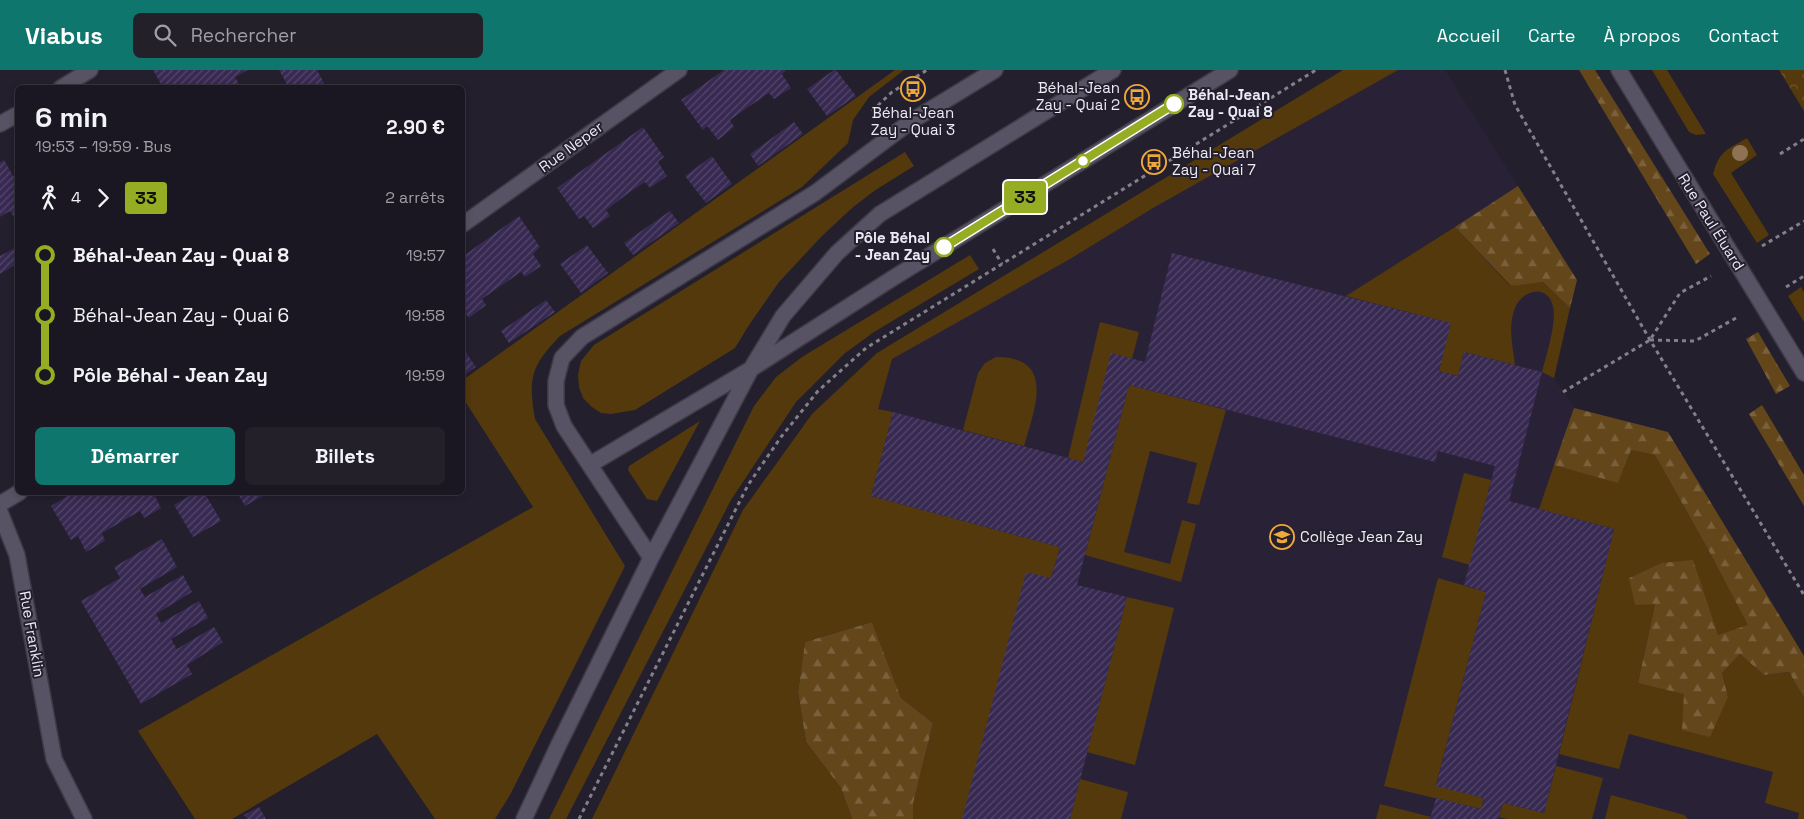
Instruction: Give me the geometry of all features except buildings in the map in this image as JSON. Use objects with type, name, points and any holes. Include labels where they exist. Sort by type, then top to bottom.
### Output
[{"type":"street","points":[[66,85],[90,70]]},
{"type":"street","name":"Rue Neper","points":[[465,223],[679,70]]},
{"type":"street","points":[[652,558],[564,426],[556,405],[556,381],[562,358],[582,336],[815,193],[910,122],[994,70]]},
{"type":"street","points":[[524,819],[652,558],[751,368],[783,316],[837,253],[880,214],[1113,70]]},
{"type":"street","points":[[591,464],[751,368],[892,278],[1230,70]]},
{"type":"street","name":"Rue Paul Éluard","points":[[1619,70],[1804,373]]},
{"type":"street","points":[[0,124],[15,116]]},
{"type":"street","points":[[0,504],[15,495]]},
{"type":"street","name":"Rue Franklin","points":[[0,512],[18,555],[54,759],[84,819]]},
{"type":"path","points":[[868,116],[892,92],[927,70]]},
{"type":"path","points":[[579,819],[748,485],[781,437],[818,392],[866,348],[1316,70]]},
{"type":"path","points":[[1505,70],[1515,105],[1650,340],[1804,595]]},
{"type":"path","points":[[1780,154],[1804,140]]},
{"type":"path","points":[[1563,392],[1650,340],[1680,293],[1713,275]]},
{"type":"path","points":[[1650,340],[1695,341],[1733,320]]},
{"type":"shaded area","name":"Collège Jean Zay","points":[[1370,70],[1445,70],[1577,280],[1554,378],[1575,408],[1668,432],[1804,656],[1804,819],[852,819],[805,642],[882,357]]},
{"type":"green space","points":[[895,70],[904,70],[869,97],[853,120],[848,143],[802,187],[560,336],[550,346],[538,365],[532,383],[535,419],[625,566],[510,795],[495,819],[435,819],[377,734],[232,819],[195,819],[138,731],[533,507],[465,401],[465,379]]},
{"type":"green space","points":[[1343,70],[1398,70],[1153,208],[1070,259],[892,359],[878,409],[893,412],[871,496],[1060,547],[1051,578],[962,819],[913,819],[913,804],[933,723],[901,698],[872,622],[805,642],[798,692],[806,742],[841,788],[852,819],[592,819],[743,510],[812,414],[877,353]]},
{"type":"green space","points":[[1579,70],[1595,70],[1710,254],[1696,264]]},
{"type":"green space","points":[[1652,70],[1667,70],[1706,134],[1696,135],[1689,132]]},
{"type":"green space","points":[[1779,70],[1804,70],[1804,111]]},
{"type":"green space","points":[[1747,138],[1757,155],[1731,173],[1769,235],[1757,243],[1713,174],[1722,155],[1729,148]]},
{"type":"green space","points":[[905,152],[914,166],[874,191],[852,208],[822,236],[779,282],[735,348],[635,410],[611,414],[601,413],[583,398],[579,387],[578,375],[581,361],[594,345]]},
{"type":"green space","points":[[1518,186],[1577,280],[1570,308],[1543,282],[1511,286],[1455,227]]},
{"type":"green space","points":[[1455,227],[1510,286],[1543,282],[1570,308],[1554,378],[1542,372],[1554,321],[1553,307],[1546,294],[1534,292],[1528,294],[1517,304],[1512,318],[1511,331],[1515,365],[1464,352],[1458,376],[1439,371],[1450,323],[1346,296]]},
{"type":"green space","points":[[970,255],[979,269],[874,332],[844,354],[796,402],[731,500],[566,819],[549,819],[754,406],[776,377],[802,357]]},
{"type":"green space","points":[[1801,287],[1804,292],[1804,322],[1788,296]]},
{"type":"green space","points":[[1100,322],[1139,332],[1132,359],[1083,462],[1068,458]]},
{"type":"green space","points":[[1758,332],[1790,386],[1776,394],[1746,339]]},
{"type":"green space","points":[[996,357],[1015,359],[1028,366],[1034,376],[1037,388],[1036,402],[1024,446],[963,430],[978,373],[985,363]]},
{"type":"green space","points":[[1129,385],[1226,410],[1199,505],[1187,503],[1197,463],[1150,451],[1124,552],[1170,564],[1182,520],[1196,524],[1181,582],[1085,555]]},
{"type":"green space","points":[[1762,405],[1804,475],[1804,506],[1749,414]]},
{"type":"green space","points":[[1574,408],[1668,432],[1804,656],[1804,698],[1789,672],[1764,675],[1740,654],[1722,673],[1728,697],[1710,737],[1682,730],[1684,694],[1638,683],[1655,604],[1635,605],[1629,578],[1661,563],[1693,560],[1718,635],[1748,625],[1655,455],[1631,450],[1618,483],[1554,465]]},
{"type":"green space","points":[[700,421],[657,501],[647,499],[628,470],[629,466]]},
{"type":"green space","points":[[1631,450],[1655,455],[1749,626],[1718,635],[1661,563],[1629,578],[1655,604],[1638,683],[1728,697],[1722,673],[1740,654],[1764,675],[1789,672],[1804,698],[1804,819],[1798,819],[1799,813],[1765,803],[1773,772],[1629,734],[1619,769],[1559,754],[1614,529],[1539,509],[1554,465],[1618,482]]},
{"type":"green space","points":[[1464,473],[1491,480],[1470,565],[1442,557]]},
{"type":"green space","points":[[1438,578],[1486,592],[1436,785],[1484,798],[1481,809],[1384,786]]},
{"type":"green space","points":[[1127,597],[1174,608],[1135,765],[1087,752]]},
{"type":"green space","points":[[872,622],[901,698],[933,723],[913,804],[913,819],[852,819],[841,788],[806,742],[798,692],[805,642]]},
{"type":"green space","points":[[1556,766],[1603,778],[1592,819],[1507,819],[1499,817],[1503,803],[1544,813]]},
{"type":"green space","points":[[1080,779],[1128,792],[1121,819],[1070,819]]},
{"type":"green space","points":[[1611,795],[1684,815],[1688,819],[1605,819]]},
{"type":"green space","points":[[1380,804],[1431,817],[1430,819],[1376,819]]},
{"type":"bus line","name":"33","points":[[944,247],[1174,104]]},
{"type":"place","name":"Béhal-Jean Zay - Quai 3","points":[[913,89]]},
{"type":"place","name":"Béhal-Jean Zay - Quai 2","points":[[1137,97]]},
{"type":"place","name":"Béhal-Jean Zay - Quai 8","points":[[1174,104]]},
{"type":"place","name":"Béhal-Jean Zay - Quai 7","points":[[1154,162]]},
{"type":"place","name":"Pôle Béhal - Jean Zay","points":[[944,247]]},
{"type":"place","name":"Collège Jean Zay","points":[[1282,537]]}]
